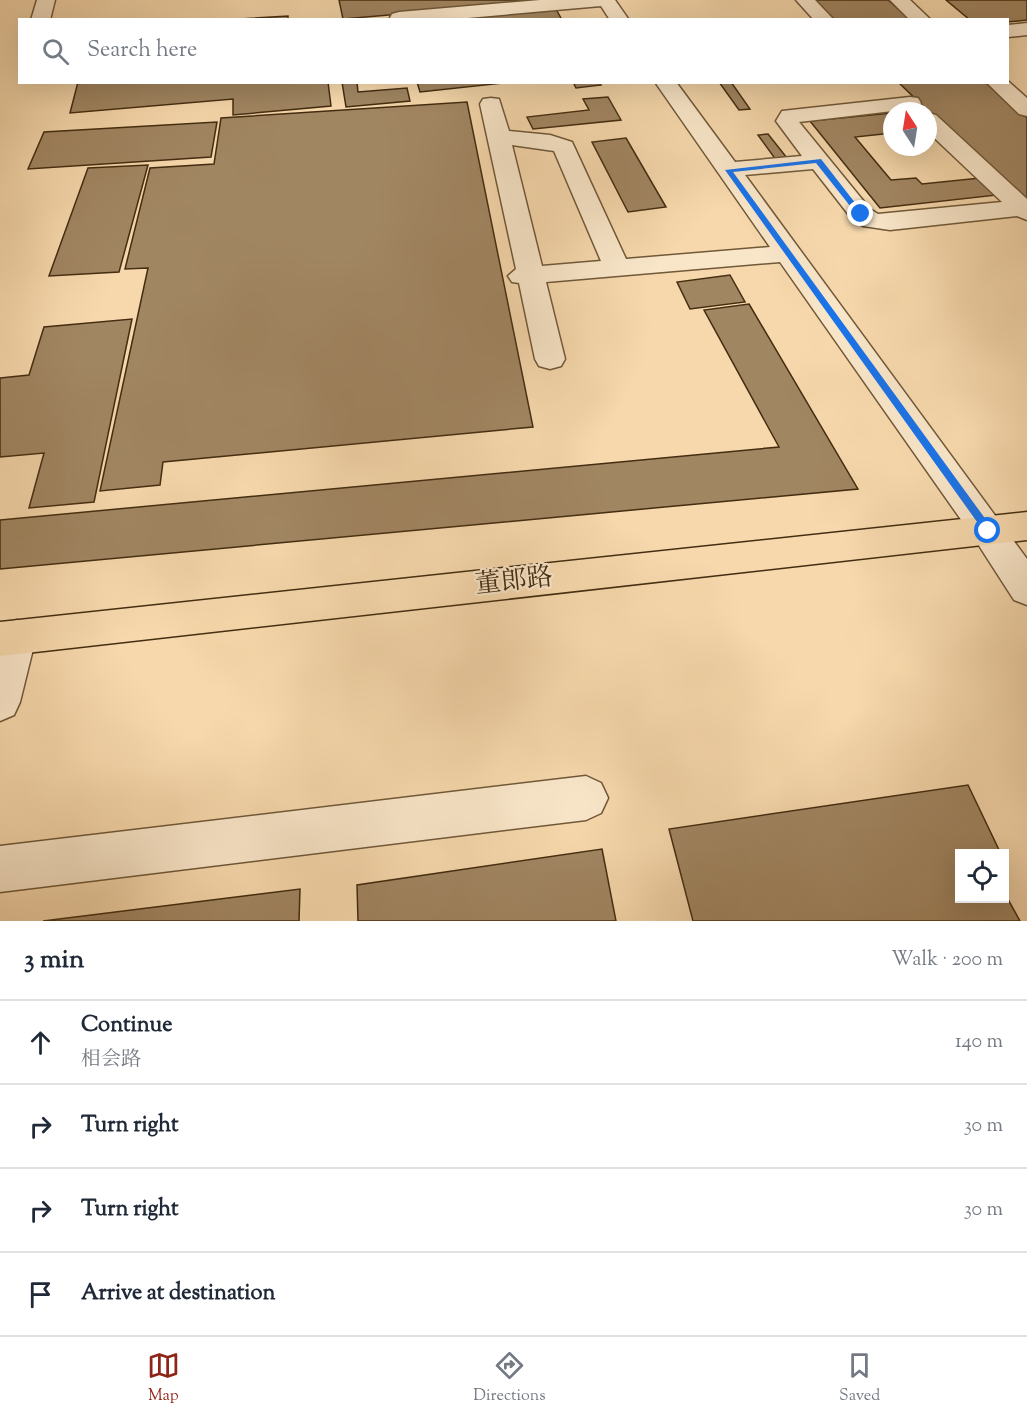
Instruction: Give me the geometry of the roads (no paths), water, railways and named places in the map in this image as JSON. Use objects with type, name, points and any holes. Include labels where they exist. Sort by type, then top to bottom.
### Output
[{"type":"main road","name":"董郎路","points":[[9,638],[1027,526]]},
{"type":"street","points":[[41,18],[46,0]]},
{"type":"street","points":[[399,18],[604,0],[618,18]]},
{"type":"street","points":[[805,0],[823,18]]},
{"type":"street","points":[[899,0],[920,18]]},
{"type":"street","points":[[1009,31],[1027,29]]},
{"type":"street","points":[[666,84],[988,531],[1027,589]]},
{"type":"street","points":[[891,84],[910,102]]},
{"type":"street","points":[[998,84],[1027,109]]},
{"type":"street","points":[[491,104],[526,276],[550,359]]},
{"type":"street","points":[[883,109],[790,116],[787,121],[861,214],[872,221],[890,222],[1024,210]]},
{"type":"street","points":[[937,128],[1024,210]]},
{"type":"street","points":[[499,137],[550,141],[564,147],[618,268]]},
{"type":"street","points":[[729,170],[818,161]]},
{"type":"street","points":[[526,276],[788,253]]},
{"type":"street","points":[[0,702],[9,638]]},
{"type":"street","points":[[0,869],[586,798]]}]
